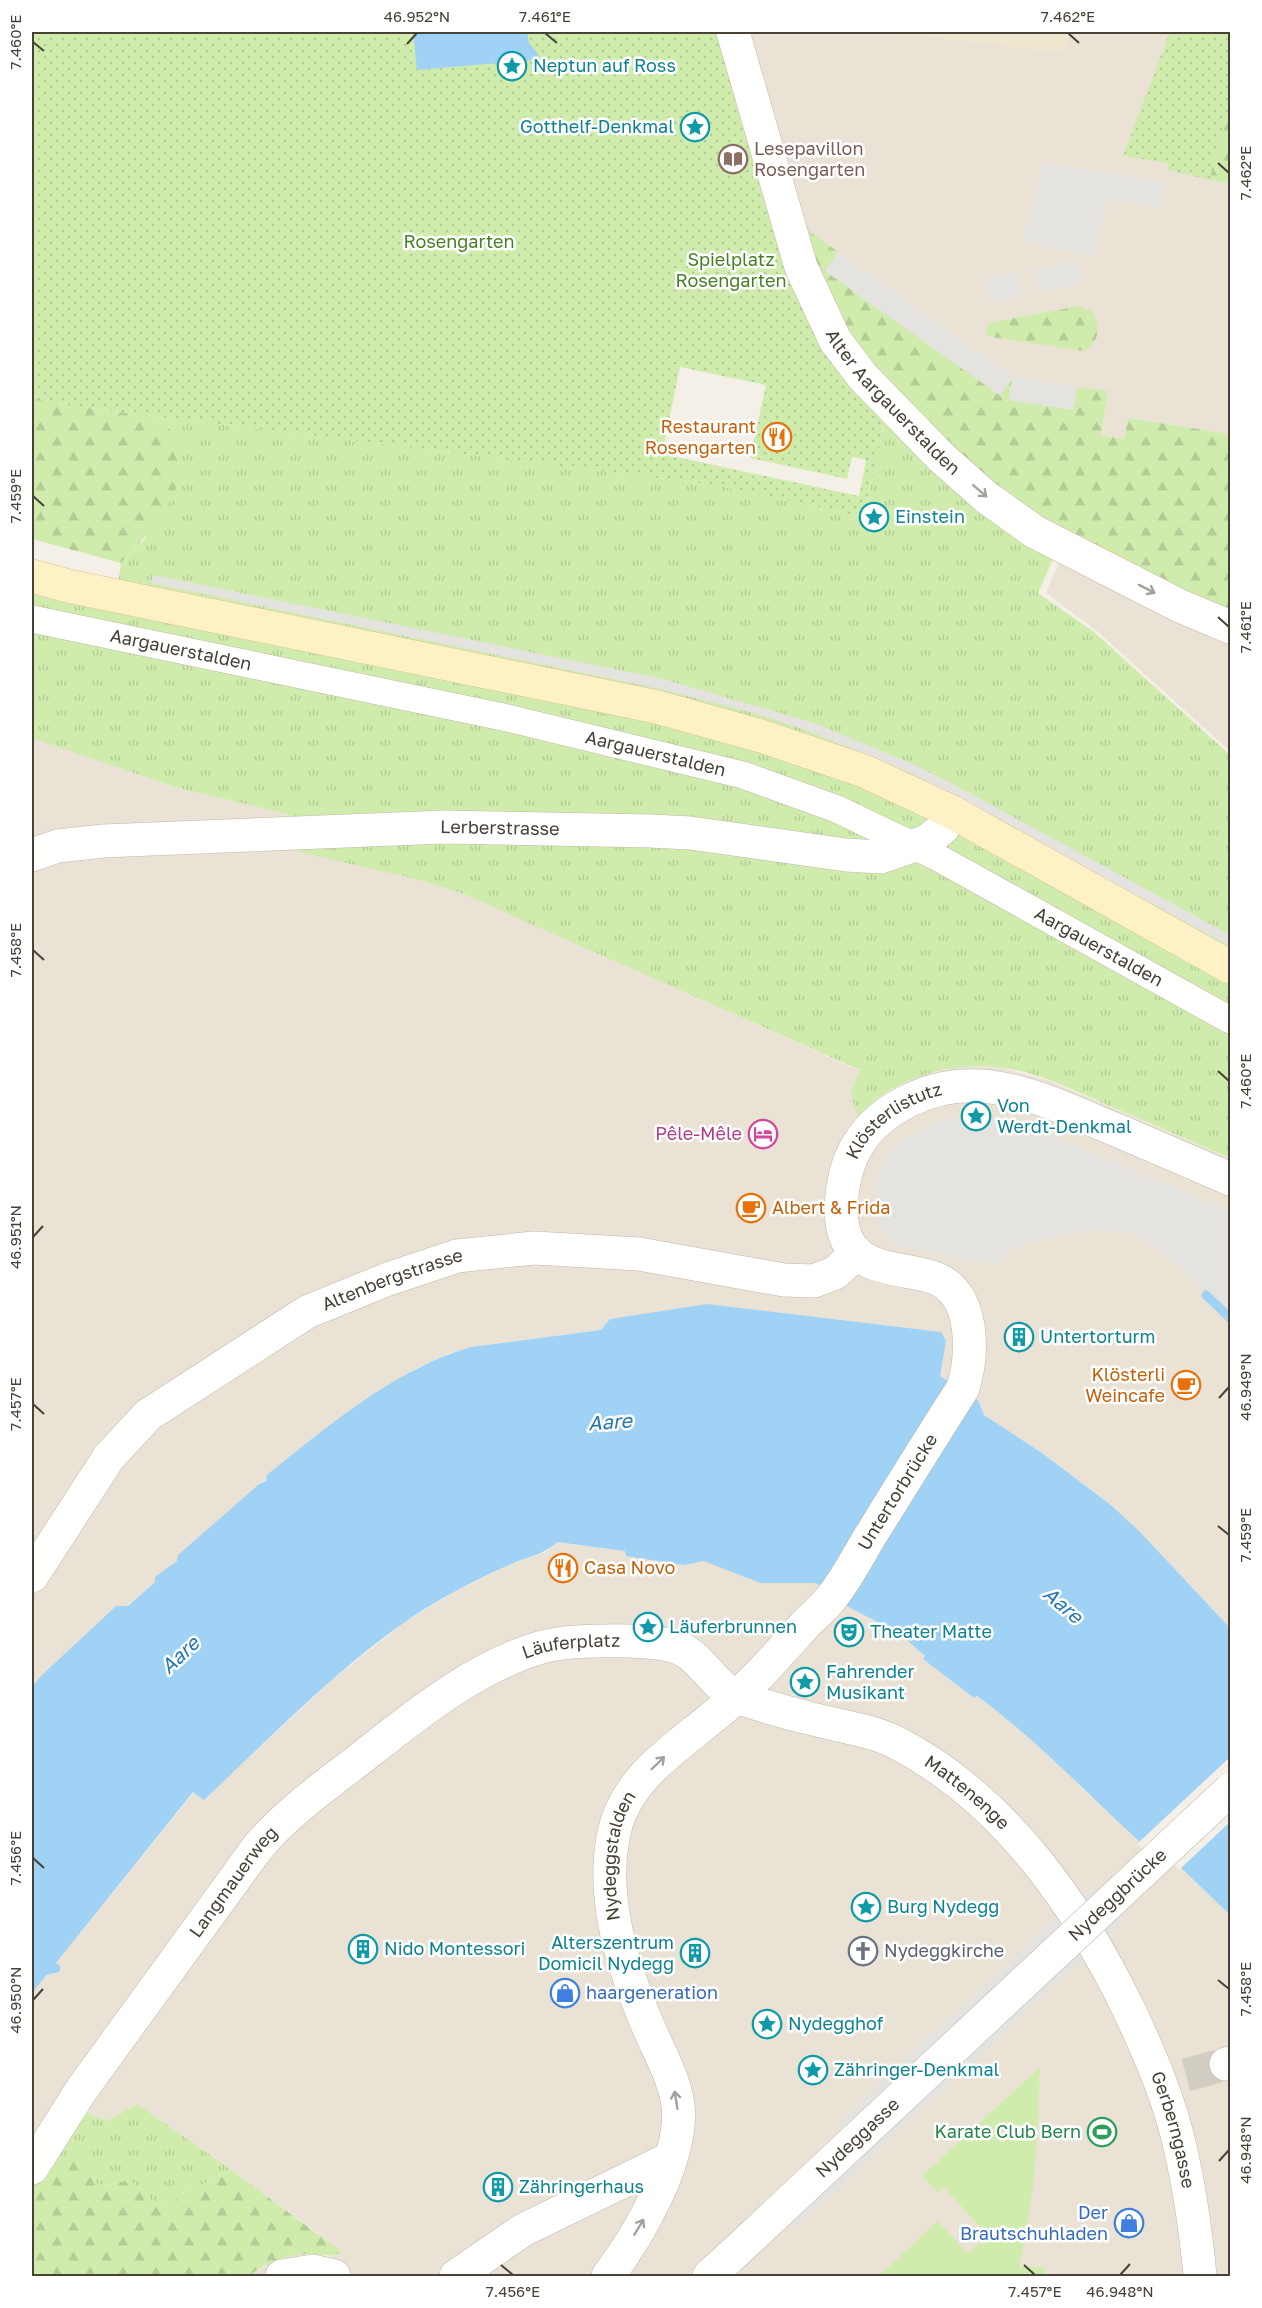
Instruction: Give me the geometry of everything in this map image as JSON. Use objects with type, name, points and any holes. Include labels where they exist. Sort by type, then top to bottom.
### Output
[{"type":"main road","points":[[32,576],[68,586],[657,707],[761,736],[864,771],[952,812],[1230,967]]},
{"type":"street","name":"Alter Aargauerstalden","points":[[733,32],[789,230],[809,287],[834,340],[863,377],[895,412],[986,497],[1048,539],[1180,606],[1230,627]]},
{"type":"street","name":"Aargauerstalden","points":[[32,619],[503,717],[743,775],[837,809],[917,847],[1230,1020]]},
{"type":"street","name":"Lerberstrasse","points":[[32,855],[58,846],[103,841],[444,827],[690,833],[846,855],[881,857],[917,847],[943,828],[952,812]]},
{"type":"street","name":"Klösterlistutz","points":[[856,1253],[846,1238],[841,1215],[848,1169],[856,1147],[871,1128],[888,1113],[917,1096],[949,1087],[963,1085],[1000,1087],[1036,1096],[1230,1179]]},
{"type":"street","name":"Altenbergstrasse","points":[[32,1576],[109,1457],[148,1415],[307,1312],[388,1279],[457,1256],[543,1248],[639,1254],[784,1280],[807,1282],[820,1280],[835,1273],[856,1253]]},
{"type":"street","name":"Untertorbrücke","points":[[736,1698],[833,1596],[963,1388],[966,1377],[969,1334],[965,1311],[957,1298],[937,1279],[870,1262],[856,1253]]},
{"type":"street","name":"Läuferplatz","points":[[501,1663],[543,1647],[563,1643],[672,1646],[683,1650],[736,1698]]},
{"type":"street","name":"Langmauerweg","points":[[32,2168],[82,2089],[268,1834],[391,1734],[501,1663]]},
{"type":"street","name":"Mattenenge","points":[[736,1698],[882,1737],[915,1754],[955,1782],[1039,1863],[1094,1943],[1120,1992]]},
{"type":"street","name":"Nydeggstalden","points":[[608,2277],[650,2208],[671,2158],[677,2131],[678,2107],[672,2079],[639,2004],[621,1951],[611,1902],[610,1874],[614,1832],[625,1804],[648,1772],[736,1698]]},
{"type":"street","name":"Nydeggbrücke","points":[[1005,2000],[1230,1790]]},
{"type":"street","name":"Gerberngasse","points":[[1120,1992],[1172,2078],[1200,2277]]},
{"type":"street","name":"Nydeggasse","points":[[719,2267],[1005,2000]]},
{"type":"street","points":[[456,2277],[507,2241],[557,2212],[671,2158]]},
{"type":"street","points":[[282,2277],[313,2271],[334,2277]]},
{"type":"shaded area","points":[[724,32],[1230,32],[1230,104],[1210,179],[1230,183],[1230,434],[1128,418],[1124,439],[1101,435],[1108,392],[886,416]]},
{"type":"shaded area","points":[[904,32],[1070,32],[1064,53],[904,34]]},
{"type":"shaded area","points":[[1044,163],[1165,182],[1161,207],[1108,199],[1093,257],[1023,241]]},
{"type":"shaded area","points":[[838,252],[1013,377],[1077,387],[1073,410],[1009,400],[1012,378],[1000,395],[825,271]]},
{"type":"shaded area","points":[[1078,261],[1082,284],[1039,292],[1034,269]]},
{"type":"shaded area","points":[[1018,272],[1022,296],[989,301],[985,278]]},
{"type":"shaded area","points":[[1060,560],[1230,639],[1230,751],[1096,630],[1046,593]]},
{"type":"shaded area","points":[[153,575],[663,679],[814,723],[915,765],[964,790],[1230,935],[1230,946],[912,774],[811,732],[758,714],[660,689],[151,583]]},
{"type":"shaded area","points":[[32,737],[178,788],[287,814],[424,881],[466,895],[528,921],[860,1071],[850,1093],[867,1106],[895,1087],[928,1072],[964,1066],[999,1067],[1050,1081],[1230,1158],[1230,1628],[1140,1532],[1112,1506],[1042,1453],[984,1415],[978,1400],[939,1375],[946,1341],[941,1332],[707,1304],[610,1319],[601,1330],[471,1347],[415,1369],[259,1484],[178,1555],[178,1561],[156,1577],[155,1582],[127,1606],[116,1606],[32,1687]]},
{"type":"shaded area","points":[[964,1116],[996,1117],[1025,1125],[1230,1211],[1230,1313],[1161,1251],[1129,1232],[1090,1230],[1024,1243],[995,1264],[904,1248],[894,1243],[880,1227],[874,1212],[876,1185],[884,1160],[897,1144],[919,1130],[941,1121]]},
{"type":"shaded area","points":[[557,1542],[626,1551],[684,1565],[704,1560],[760,1583],[816,1583],[845,1605],[901,1634],[925,1656],[924,1659],[974,1698],[976,1696],[1007,1719],[1059,1764],[1086,1792],[1165,1851],[1230,1915],[1230,2276],[249,2276],[273,2261],[293,2255],[316,2254],[330,2257],[317,2232],[137,2104],[107,2121],[88,2113],[58,2142],[32,2188],[32,1993],[194,1792],[204,1799],[332,1680],[405,1622],[454,1592],[509,1565],[546,1552]]},
{"type":"shaded area","points":[[1089,1888],[1095,1894],[841,2130],[835,2124]]},
{"type":"shaded area","points":[[1120,1913],[1126,1919],[796,2228],[790,2221]]},
{"type":"green space","name":"Rosengarten","points":[[32,32],[724,32],[780,232],[886,416],[864,517],[715,485],[57,404],[32,397]],"holes":[[[680,367],[766,385],[750,458],[847,479],[852,457],[866,460],[859,496],[662,454]]]},
{"type":"green space","points":[[1170,32],[1230,32],[1230,104],[1213,161],[1210,180],[1168,170],[1168,163],[1123,156]]},
{"type":"green space","points":[[1230,104],[1230,183],[1210,180],[1213,161]]},
{"type":"green space","points":[[799,224],[838,252],[825,271],[999,395],[1013,377],[1009,400],[1073,410],[1077,387],[1108,391],[1101,435],[1124,439],[1128,418],[1230,434],[1230,615],[1026,512],[867,374]]},
{"type":"green space","points":[[1080,306],[1093,312],[1098,329],[1093,344],[1084,351],[991,337],[986,334],[987,325],[992,322]]},
{"type":"green space","points":[[32,397],[57,404],[162,417],[177,441],[182,455],[182,469],[178,484],[152,528],[121,563],[32,539]]},
{"type":"green space","points":[[886,416],[1054,557],[1038,593],[1094,632],[1230,755],[1230,1158],[1062,1085],[1032,1074],[986,1066],[962,1067],[917,1077],[895,1087],[858,1116],[850,1093],[860,1070],[466,895],[424,881],[299,852],[297,822],[287,814],[178,788],[32,738],[32,578],[116,598],[121,563],[145,539],[182,454],[162,417],[715,485],[864,517]]},
{"type":"green space","points":[[1040,2067],[1035,2167],[1029,2217],[1019,2267],[1045,2267],[1044,2276],[879,2276],[938,2221],[968,2254],[988,2236],[944,2187],[938,2193],[922,2176]]},
{"type":"green space","points":[[137,2104],[230,2169],[204,2184],[186,2190],[171,2204],[161,2208],[138,2186],[127,2180],[108,2186],[97,2184],[81,2162],[56,2161],[84,2114],[88,2113],[107,2121]]},
{"type":"green space","points":[[47,2161],[81,2162],[97,2184],[108,2186],[127,2180],[133,2183],[161,2208],[171,2204],[186,2190],[204,2184],[230,2169],[342,2252],[282,2258],[249,2276],[32,2276],[32,2188]]},
{"type":"water","points":[[413,32],[527,32],[529,43],[539,55],[533,60],[417,70]]},
{"type":"water","name":"Aare","points":[[707,1304],[941,1332],[946,1341],[940,1376],[978,1400],[984,1415],[1042,1453],[1112,1506],[1140,1532],[1230,1628],[1230,1915],[1165,1852],[1158,1858],[1135,1838],[1025,1734],[977,1696],[974,1698],[923,1659],[925,1656],[900,1634],[845,1605],[816,1583],[760,1583],[704,1561],[684,1565],[626,1556],[625,1551],[557,1542],[541,1553],[482,1577],[405,1622],[326,1685],[204,1800],[193,1792],[32,1993],[32,1687],[41,1676],[116,1606],[128,1606],[155,1582],[155,1577],[177,1561],[178,1555],[259,1484],[266,1481],[267,1475],[338,1419],[389,1384],[416,1369],[471,1347],[601,1330],[610,1319]]},
{"type":"pier","points":[[1230,1757],[1230,1822],[1179,1870],[1165,1855],[1156,1861],[1137,1844]]},
{"type":"waterway","points":[[1206,1295],[1230,1318]]},
{"type":"waterway","points":[[32,1973],[56,1968]]},
{"type":"tunnel","points":[[1186,2075],[1226,2064]]},
{"type":"place","name":"Neptun auf Ross","points":[[512,66]]},
{"type":"place","name":"Gotthelf-Denkmal","points":[[695,127]]},
{"type":"place","name":"Lesepavillon Rosengarten","points":[[733,159]]},
{"type":"place","name":"Restaurant Rosengarten","points":[[777,437]]},
{"type":"place","name":"Einstein","points":[[874,517]]},
{"type":"place","name":"Von Werdt-Denkmal","points":[[976,1116]]},
{"type":"place","name":"Pêle-Mêle","points":[[763,1134]]},
{"type":"place","name":"Albert & Frida","points":[[751,1208]]},
{"type":"place","name":"Untertorturm","points":[[1019,1337]]},
{"type":"place","name":"Klösterli Weincafe","points":[[1186,1385]]},
{"type":"place","name":"Casa Novo","points":[[563,1568]]},
{"type":"place","name":"Läuferbrunnen","points":[[648,1627]]},
{"type":"place","name":"Theater Matte","points":[[849,1632]]},
{"type":"place","name":"Fahrender Musikant","points":[[805,1682]]},
{"type":"place","name":"Burg Nydegg","points":[[866,1907]]},
{"type":"place","name":"Nido Montessori","points":[[363,1949]]},
{"type":"place","name":"Nydeggkirche","points":[[863,1951]]},
{"type":"place","name":"Alterszentrum Domicil Nydegg","points":[[695,1953]]},
{"type":"place","name":"haargeneration","points":[[565,1993]]},
{"type":"place","name":"Nydegghof","points":[[767,2024]]},
{"type":"place","name":"Zähringer-Denkmal","points":[[813,2070]]},
{"type":"place","name":"Karate Club Bern","points":[[1102,2132]]},
{"type":"place","name":"Zähringerhaus","points":[[498,2187]]},
{"type":"place","name":"Der Brautschuhladen","points":[[1129,2223]]},
{"type":"park label","name":"Spielplatz Rosengarten","points":[[731,270]]}]
